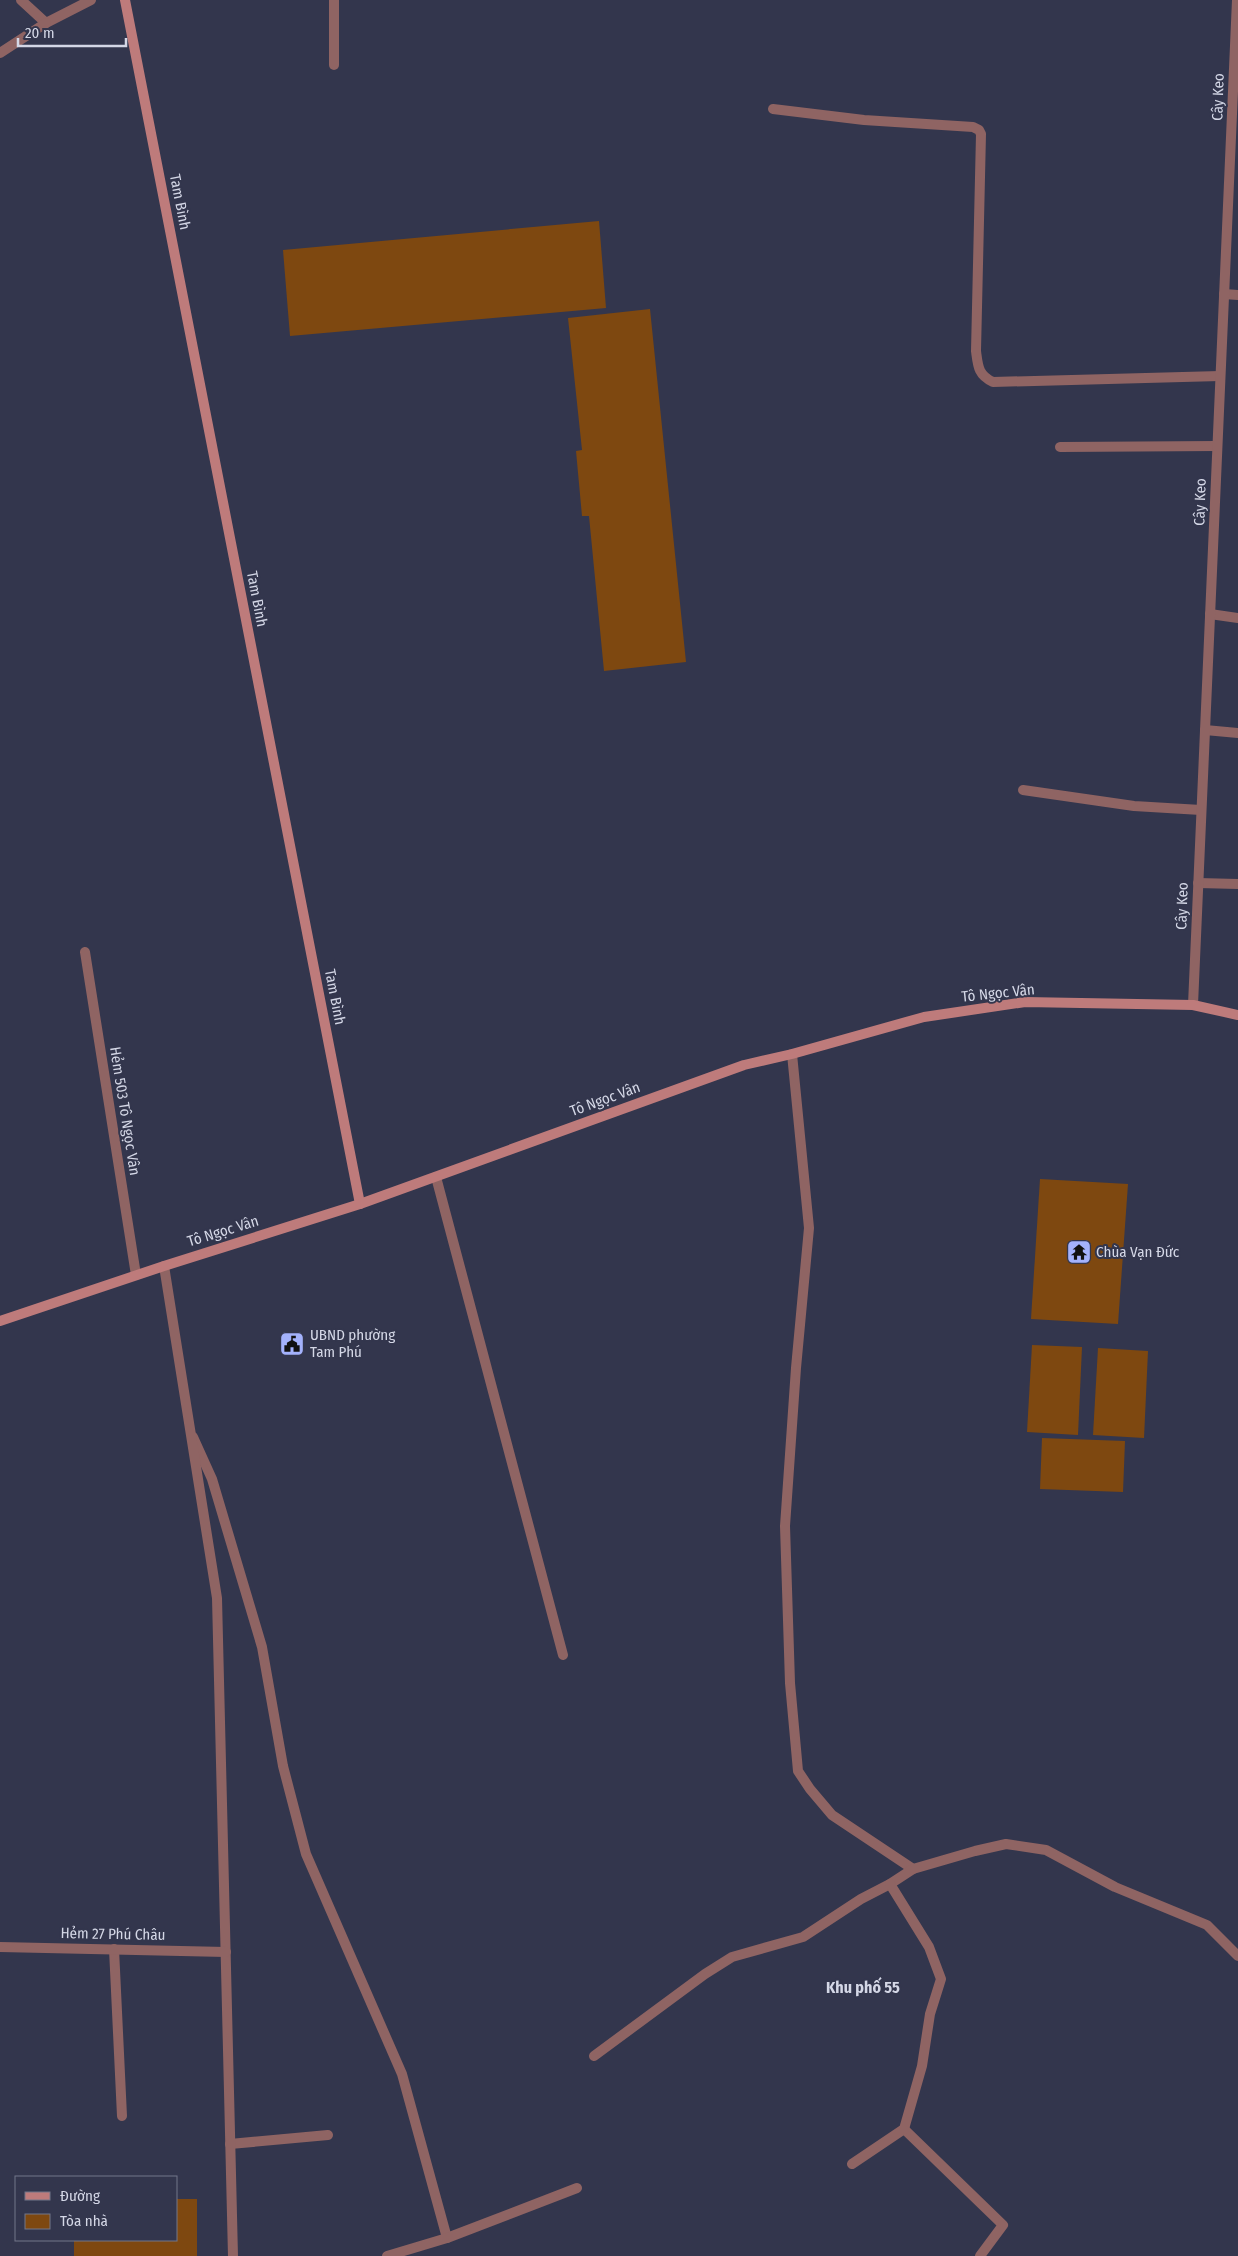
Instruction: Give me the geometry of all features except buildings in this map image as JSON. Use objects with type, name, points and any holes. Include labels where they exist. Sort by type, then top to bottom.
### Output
[{"type":"main road","name":"Tam Bình","points":[[125,0],[360,1204]]},
{"type":"main road","name":"Tô Ngọc Vân","points":[[0,1321],[164,1266],[360,1204],[744,1065],[792,1054],[924,1017],[1025,1002],[1193,1005],[1238,1015]]},
{"type":"street","points":[[21,0],[46,23]]},
{"type":"street","points":[[0,53],[46,23],[91,0]]},
{"type":"street","points":[[334,0],[334,65]]},
{"type":"street","name":"Cây Keo","points":[[1193,1005],[1220,376],[1234,147],[1237,0]]},
{"type":"street","points":[[773,109],[864,120],[972,127],[979,130],[981,134],[976,351],[978,369],[984,378],[993,382],[1220,376]]},
{"type":"street","points":[[1224,294],[1238,295]]},
{"type":"street","points":[[1060,447],[1217,446]]},
{"type":"street","points":[[1210,614],[1238,618]]},
{"type":"street","points":[[1205,730],[1238,733]]},
{"type":"street","points":[[1023,790],[1134,806],[1201,810]]},
{"type":"street","points":[[1198,883],[1238,884]]},
{"type":"street","name":"Hẻm 503 Tô Ngọc Vân","points":[[85,952],[136,1276]]},
{"type":"street","points":[[792,1054],[809,1228],[796,1368],[785,1526],[790,1683],[798,1771],[810,1789],[832,1815],[913,1869]]},
{"type":"street","points":[[436,1176],[563,1655]]},
{"type":"street","points":[[164,1266],[217,1598],[233,2256]]},
{"type":"street","points":[[191,1433],[212,1479],[262,1647],[283,1766],[306,1854],[402,2074],[448,2238]]},
{"type":"street","points":[[594,2056],[732,1957],[803,1938],[861,1899],[913,1869],[1006,1844],[1046,1850],[1115,1887],[1207,1926],[1238,1956]]},
{"type":"street","points":[[852,2164],[904,2129],[922,2066],[930,2014],[941,1979],[929,1947],[890,1884]]},
{"type":"street","name":"Hẻm 27 Phú Châu","points":[[0,1947],[226,1952]]},
{"type":"street","points":[[114,1949],[122,2116]]},
{"type":"street","points":[[904,2129],[1003,2225],[980,2256]]},
{"type":"street","points":[[230,2144],[328,2135]]},
{"type":"street","points":[[387,2256],[448,2238],[577,2188]]},
{"type":"place","name":"Chùa Vạn Đức","points":[[1079,1252]]},
{"type":"place","name":"UBND phường Tam Phú","points":[[292,1344]]},
{"type":"district","name":"Khu phố 55","points":[[863,1987]]}]
